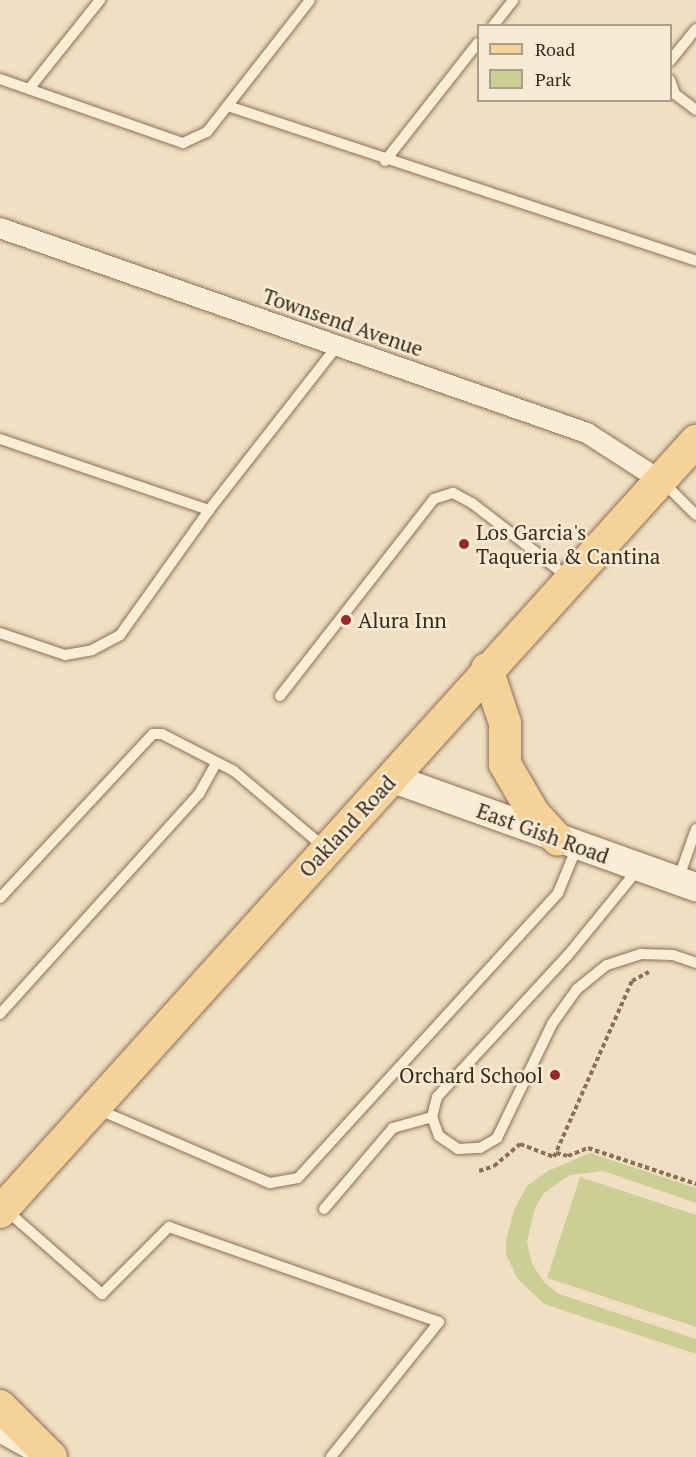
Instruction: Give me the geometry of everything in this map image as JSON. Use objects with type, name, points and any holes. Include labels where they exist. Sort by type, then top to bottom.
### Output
[{"type":"main road","name":"Oakland Road","points":[[1,1214],[325,848],[696,441]]},
{"type":"main road","points":[[487,669],[505,723],[505,764],[521,795],[568,843]]},
{"type":"main road","name":"East Gish Road","points":[[391,778],[687,884]]},
{"type":"main road","points":[[0,1406],[49,1457]]},
{"type":"street","name":"Townsend Avenue","points":[[0,228],[587,433],[660,480]]},
{"type":"street","points":[[0,1430],[49,1457]]},
{"type":"lane","points":[[29,88],[100,0]]},
{"type":"lane","points":[[0,79],[183,143],[207,132],[310,0]]},
{"type":"lane","points":[[495,24],[513,0]]},
{"type":"lane","points":[[672,58],[696,28]]},
{"type":"lane","points":[[385,161],[477,44]]},
{"type":"lane","points":[[672,86],[675,94],[696,110]]},
{"type":"lane","points":[[228,106],[385,161],[696,261]]},
{"type":"lane","points":[[0,633],[65,655],[92,650],[120,635],[209,510],[338,345]]},
{"type":"lane","points":[[0,439],[209,510]]},
{"type":"lane","points":[[660,480],[696,514]]},
{"type":"lane","points":[[280,696],[434,499],[453,493],[472,503],[569,578]]},
{"type":"lane","points":[[0,898],[153,734],[162,734],[234,771],[325,848]]},
{"type":"lane","points":[[0,1014],[199,794],[216,763]]},
{"type":"lane","points":[[687,884],[696,829]]},
{"type":"lane","points":[[94,1107],[270,1183],[298,1178],[558,892],[568,843]]},
{"type":"lane","points":[[639,868],[568,955],[436,1096],[432,1117],[439,1136],[458,1149],[480,1148],[497,1138],[552,1024],[577,989],[607,965],[641,954],[674,955],[696,963]]},
{"type":"lane","points":[[324,1209],[393,1128],[432,1117]]},
{"type":"lane","points":[[1,1214],[102,1294],[169,1227],[439,1322],[332,1457]]},
{"type":"path","points":[[479,1171],[494,1166],[520,1144],[554,1157],[632,981],[657,968]]},
{"type":"path","points":[[556,1153],[568,1156],[588,1148],[696,1184]]},
{"type":"green space","points":[[590,1153],[696,1188],[696,1203],[603,1171],[570,1175],[544,1193],[535,1208],[527,1242],[532,1264],[544,1282],[559,1294],[696,1339],[696,1354],[544,1304],[517,1278],[506,1254],[506,1240],[514,1210],[527,1186],[548,1171]]},
{"type":"green space","points":[[580,1177],[696,1215],[696,1327],[547,1278]]},
{"type":"place","name":"Los Garcia's Taqueria & Cantina","points":[[464,544]]},
{"type":"place","name":"Alura Inn","points":[[346,620]]},
{"type":"place","name":"Orchard School","points":[[555,1075]]}]
